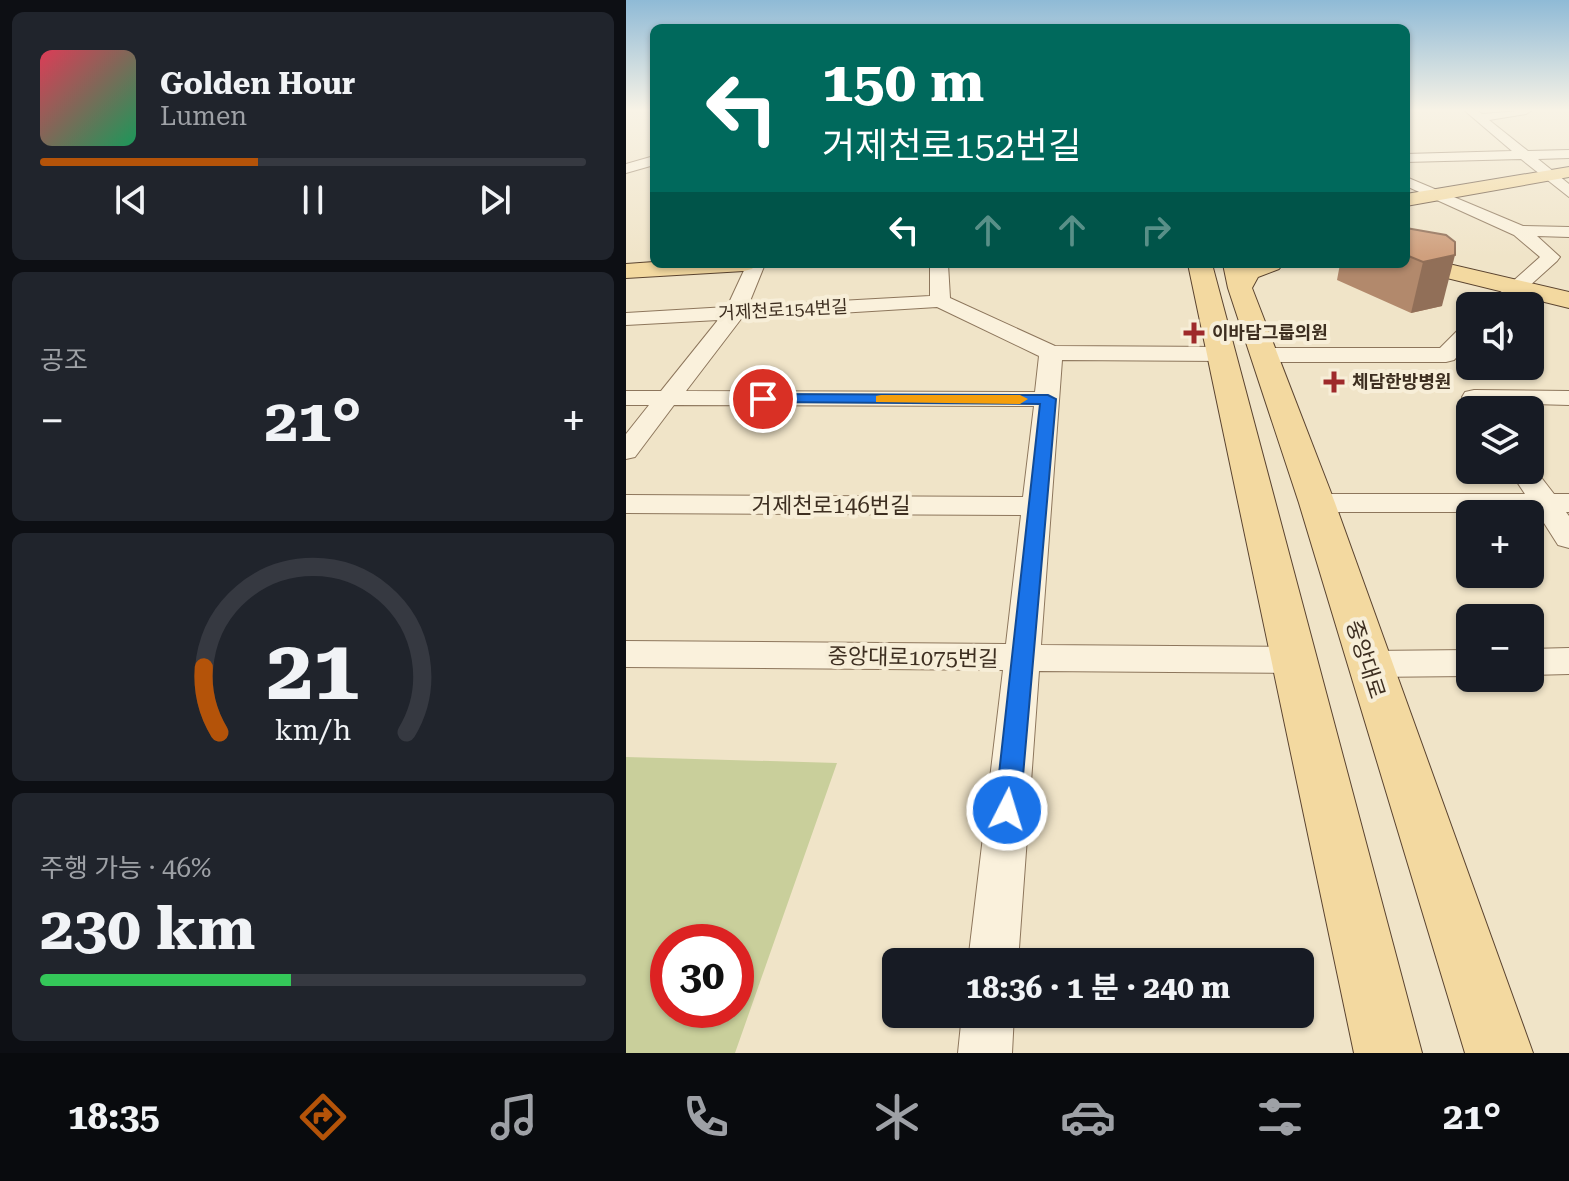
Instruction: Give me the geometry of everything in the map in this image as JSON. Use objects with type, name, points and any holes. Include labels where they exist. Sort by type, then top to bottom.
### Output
[{"type":"main road","points":[[1410,199],[1559,174]]},
{"type":"main road","points":[[626,260],[650,258]]},
{"type":"main road","points":[[1410,262],[1569,300]]},
{"type":"main road","points":[[626,271],[677,268]]},
{"type":"main road","name":"중앙대로","points":[[1224,269],[1244,354],[1295,660],[1388,1053]]},
{"type":"main road","name":"중앙대로","points":[[1244,354],[1317,503],[1499,1053]]},
{"type":"street","points":[[1532,159],[1559,174],[1569,192]]},
{"type":"street","points":[[628,166],[650,161]]},
{"type":"street","points":[[628,166],[650,168]]},
{"type":"street","points":[[1410,182],[1520,231],[1551,257],[1510,292]]},
{"type":"street","points":[[1520,231],[1569,232]]},
{"type":"street","points":[[626,451],[735,312],[754,268]]},
{"type":"street","points":[[939,268],[940,301],[1051,353],[1446,355],[1456,345]]},
{"type":"street","name":"거제천로154번길","points":[[626,319],[940,301]]},
{"type":"street","points":[[994,948],[1051,353]]},
{"type":"street","points":[[1446,355],[1473,396]]},
{"type":"street","points":[[626,398],[1048,399]]},
{"type":"street","points":[[1544,400],[1569,398]]},
{"type":"street","points":[[1537,484],[1557,503],[1569,538]]},
{"type":"street","points":[[1317,503],[1557,503]]},
{"type":"street","name":"거제천로146번길","points":[[626,504],[1036,506]]},
{"type":"street","name":"중앙대로1075번길","points":[[626,654],[1295,660]]},
{"type":"street","points":[[1544,662],[1569,661]]},
{"type":"street","points":[[1368,664],[1456,663]]},
{"type":"street","points":[[985,1053],[987,1028]]},
{"type":"green space","points":[[626,757],[837,763],[754,999],[754,924],[650,924],[650,1028],[744,1028],[735,1053],[626,1053]]},
{"type":"building","points":[[1410,229],[1446,235],[1455,242],[1455,255],[1423,262],[1410,257]]},
{"type":"slow traffic","points":[[881,399],[1020,399]]},
{"type":"place","name":"이바담그룹의원","points":[[1194,333]]},
{"type":"place","name":"체담한방병원","points":[[1334,382]]},
{"type":"route","points":[[763,399],[1048,399],[1007,810]]}]
